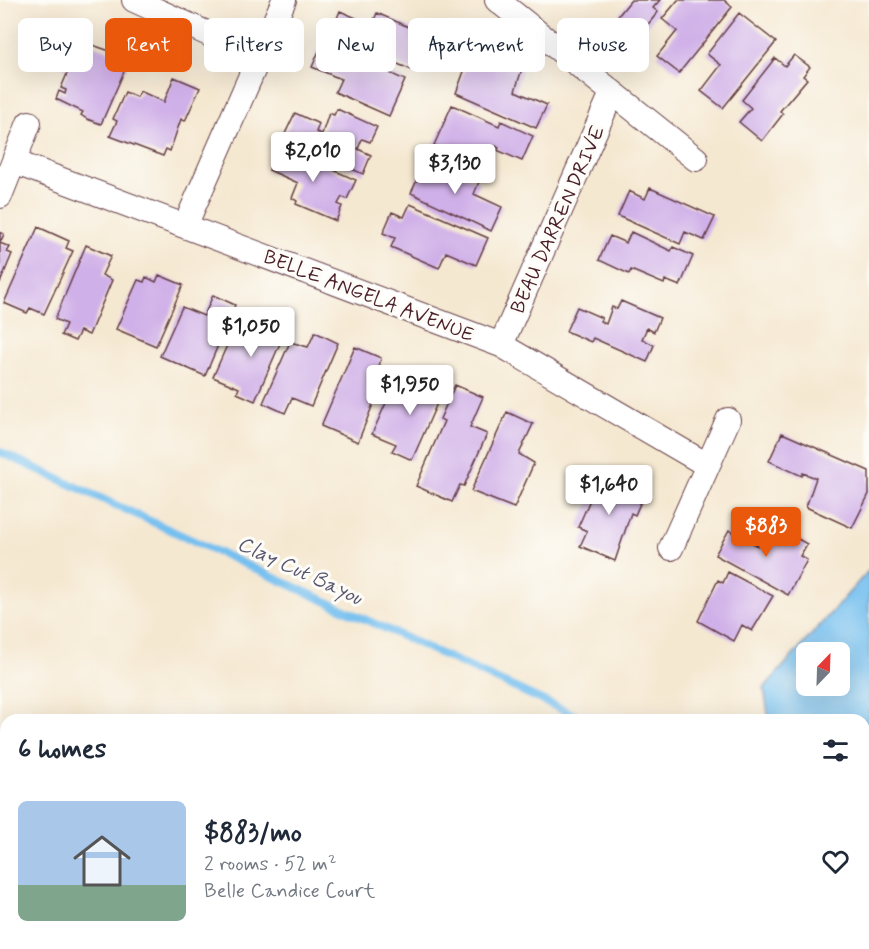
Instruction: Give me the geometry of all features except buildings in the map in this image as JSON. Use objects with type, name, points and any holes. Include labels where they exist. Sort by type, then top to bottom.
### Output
[{"type":"street","points":[[134,0],[204,32]]},
{"type":"street","points":[[276,18],[284,0]]},
{"type":"street","points":[[497,0],[696,159]]},
{"type":"street","points":[[185,226],[252,72]]},
{"type":"street","name":"BEAU DARREN DRIVE","points":[[501,345],[612,93]]},
{"type":"street","points":[[0,196],[29,123]]},
{"type":"street","name":"BELLE ANGELA AVENUE","points":[[14,162],[501,345],[707,465]]},
{"type":"street","points":[[671,548],[728,420]]},
{"type":"water","points":[[869,570],[869,714],[768,714],[764,688],[796,652],[796,696],[850,696],[850,642],[805,642]]},
{"type":"waterway","name":"Clay Cut Bayou","points":[[0,452],[572,714]]}]
